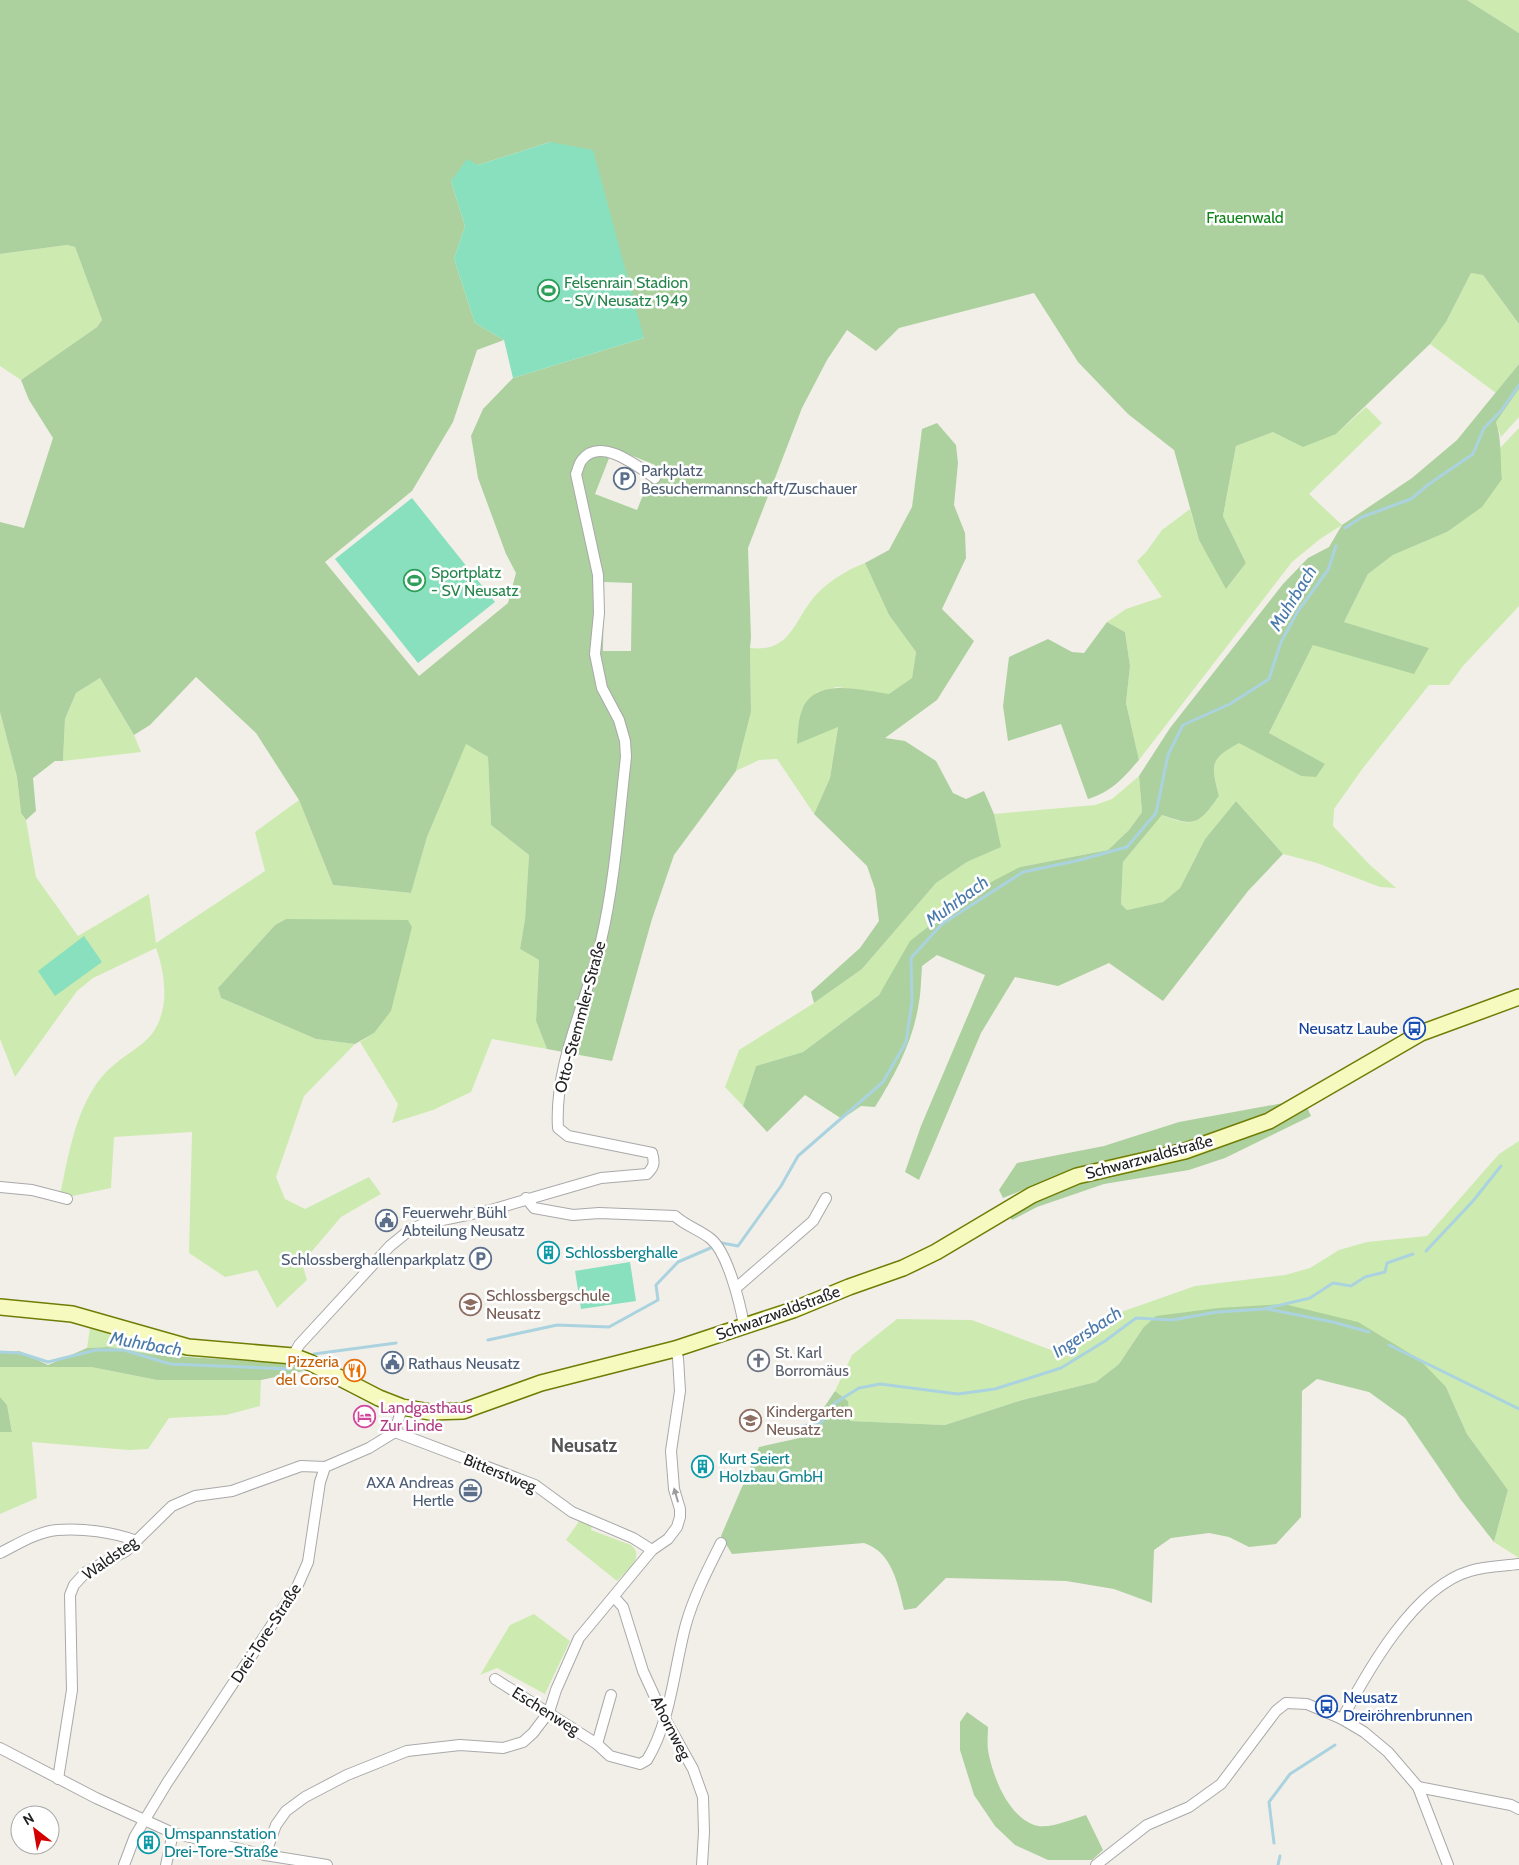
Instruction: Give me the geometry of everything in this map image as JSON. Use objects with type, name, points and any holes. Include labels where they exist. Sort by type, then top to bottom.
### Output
[{"type":"main road","name":"Schwarzwaldstraße","points":[[0,1307],[72,1314],[188,1347],[293,1356],[311,1363],[379,1398],[402,1407],[430,1412],[463,1411],[541,1383],[675,1349],[793,1310],[849,1287],[903,1268],[936,1252],[1032,1195],[1076,1176],[1185,1151],[1268,1121],[1421,1033],[1519,997]]},
{"type":"street","name":"Otto-Stemmler-Straße","points":[[293,1356],[299,1345],[390,1246],[406,1232],[423,1224],[491,1210],[526,1198],[601,1178],[647,1174],[655,1162],[652,1153],[568,1136],[558,1128],[556,1103],[562,1073],[602,939],[615,858],[626,757],[619,720],[602,688],[595,654],[599,613],[598,575],[576,474],[581,460],[592,452],[604,450],[635,465],[655,478]]},
{"type":"street","points":[[0,1186],[32,1190],[67,1199]]},
{"type":"street","points":[[526,1198],[534,1208],[573,1215],[599,1213],[675,1216],[683,1224],[712,1240],[720,1252],[736,1288],[744,1325]]},
{"type":"street","points":[[736,1288],[813,1221],[826,1198]]},
{"type":"street","points":[[265,1854],[276,1825],[286,1811],[305,1797],[348,1775],[407,1751],[460,1745],[503,1748],[523,1742],[533,1733],[549,1712],[579,1638],[652,1550],[668,1539],[677,1527],[680,1509],[674,1489],[671,1451],[680,1391],[678,1358],[675,1349]]},
{"type":"street","points":[[325,1467],[369,1448],[395,1432],[402,1407]]},
{"type":"street","name":"Bitterstweg","points":[[395,1432],[535,1485],[572,1512],[633,1538],[652,1550]]},
{"type":"street","name":"Waldsteg","points":[[58,1779],[72,1690],[70,1595],[74,1586],[86,1572],[126,1551],[172,1506],[195,1496],[232,1491],[301,1466],[325,1467]]},
{"type":"street","name":"Drei-Tore-Straße","points":[[124,1865],[135,1836],[144,1821],[297,1587],[308,1562],[320,1482],[325,1467]]},
{"type":"street","points":[[0,1553],[30,1538],[57,1530],[116,1533],[137,1541]]},
{"type":"street","name":"Eschenweg","points":[[495,1680],[549,1712],[597,1744],[610,1756],[640,1764],[647,1760],[664,1717],[686,1624],[703,1580],[721,1543]]},
{"type":"street","points":[[1342,1719],[1359,1687],[1397,1628],[1433,1593],[1469,1571],[1519,1564]]},
{"type":"street","name":"Ahornweg","points":[[614,1597],[623,1607],[643,1671],[664,1717],[693,1769],[703,1797],[704,1832],[702,1865]]},
{"type":"street","name":"Eschenweg","points":[[597,1744],[611,1695]]},
{"type":"street","points":[[1096,1865],[1146,1825],[1189,1807],[1221,1784],[1268,1720],[1286,1703],[1295,1702],[1307,1704],[1342,1719],[1364,1732],[1388,1752],[1418,1787],[1424,1809],[1448,1865]]},
{"type":"street","points":[[0,1748],[58,1779],[172,1833],[265,1854],[327,1865]]},
{"type":"street","points":[[1418,1787],[1511,1805],[1519,1809]]},
{"type":"street","points":[[166,1865],[172,1833]]},
{"type":"green space","name":"Frauenwald","points":[[0,0],[1467,0],[1519,33],[1519,324],[1483,275],[1471,273],[1446,322],[1430,344],[1336,434],[1303,447],[1273,432],[1236,446],[1223,516],[1246,563],[1226,589],[1199,540],[1174,450],[1128,414],[1078,362],[1034,293],[899,328],[876,351],[847,330],[827,360],[802,408],[748,548],[751,712],[736,771],[674,855],[652,919],[612,1061],[547,1049],[536,1021],[539,960],[520,949],[525,919],[529,855],[491,825],[488,757],[466,744],[427,837],[411,893],[333,885],[299,800],[256,733],[196,677],[150,725],[134,735],[100,678],[76,693],[65,719],[63,761],[55,761],[33,778],[36,811],[26,820],[21,813],[17,777],[0,712],[0,522],[24,528],[53,438],[29,400],[21,380],[97,327],[102,320],[75,247],[67,245],[0,254]],"holes":[[[550,142],[644,338],[513,378],[483,409],[471,436],[478,478],[506,554],[516,573],[508,603],[419,676],[325,562],[412,491],[453,422],[477,350],[504,340],[475,323],[454,259],[465,226],[451,181],[478,165]],[[613,448],[655,465],[637,510],[595,494]],[[604,582],[632,583],[631,651],[603,651]]]},
{"type":"green space","points":[[1467,0],[1519,0],[1519,33]]},
{"type":"green space","name":"Felsenrain Stadion - SV Neusatz 1949","points":[[550,142],[593,150],[644,338],[513,378],[504,340],[475,323],[454,259],[465,226],[451,181],[467,159],[478,165]]},
{"type":"green space","points":[[67,245],[75,247],[102,320],[97,327],[21,380],[0,366],[0,254]]},
{"type":"green space","points":[[1471,273],[1483,275],[1519,324],[1519,364],[1496,393],[1430,344],[1446,322]]},
{"type":"green space","points":[[1519,364],[1519,389],[1496,422],[1500,443],[1502,479],[1482,507],[1447,532],[1393,555],[1368,574],[1344,622],[1429,648],[1414,674],[1313,645],[1269,733],[1325,764],[1316,777],[1301,776],[1239,743],[1217,759],[1214,770],[1219,796],[1206,813],[1201,818],[1189,822],[1162,815],[1123,862],[1121,904],[1127,910],[1163,902],[1180,888],[1205,839],[1236,801],[1283,854],[1248,891],[1163,1001],[1109,963],[1058,986],[1015,977],[981,1033],[919,1180],[905,1172],[921,1126],[985,975],[937,955],[922,966],[919,1003],[907,1047],[889,1084],[875,1107],[861,1106],[842,1119],[805,1095],[767,1132],[743,1106],[756,1066],[803,1052],[879,995],[910,941],[972,892],[1020,867],[1108,850],[1129,830],[1142,812],[1139,776],[1170,728],[1283,584],[1308,558],[1329,547],[1342,525],[1412,478],[1457,440]]},
{"type":"green space","points":[[1519,389],[1519,417],[1501,437],[1496,422]]},
{"type":"green space","points":[[1366,407],[1382,423],[1309,494],[1342,525],[1320,539],[1292,562],[1139,760],[1126,703],[1130,666],[1125,632],[1107,622],[1126,609],[1162,597],[1137,561],[1162,530],[1190,509],[1199,540],[1227,588],[1246,563],[1223,516],[1236,446],[1273,432],[1336,434]]},
{"type":"green space","points":[[937,423],[956,445],[958,463],[954,505],[965,533],[966,558],[942,609],[974,641],[937,700],[885,738],[905,741],[936,761],[953,793],[966,799],[984,791],[994,814],[1001,847],[967,862],[936,883],[862,969],[814,1003],[811,992],[860,948],[879,921],[875,889],[867,866],[814,814],[830,778],[838,727],[797,744],[798,727],[802,710],[808,699],[817,693],[828,689],[841,688],[889,694],[912,678],[916,652],[889,615],[865,563],[889,550],[912,507],[922,429]]},
{"type":"green space","points":[[1519,428],[1519,606],[1463,666],[1449,685],[1429,685],[1363,768],[1334,809],[1333,826],[1369,864],[1396,888],[1380,887],[1317,863],[1283,854],[1236,801],[1205,839],[1180,888],[1163,902],[1127,910],[1121,904],[1123,862],[1162,815],[1182,822],[1189,822],[1195,821],[1206,813],[1219,796],[1214,770],[1217,758],[1222,753],[1239,742],[1301,776],[1324,764],[1269,733],[1313,645],[1429,648],[1344,622],[1368,574],[1393,555],[1447,532],[1502,479],[1499,449]]},
{"type":"green space","name":"Sportplatz - SV Neusatz","points":[[412,498],[495,602],[418,663],[335,559]]},
{"type":"green space","points":[[865,563],[889,615],[916,652],[912,678],[889,695],[837,687],[817,692],[802,709],[838,726],[830,778],[814,814],[777,759],[759,760],[736,771],[751,712],[750,648],[765,648],[777,644],[792,630],[812,599],[822,589],[842,574]]},
{"type":"green space","points":[[1107,622],[1125,632],[1130,666],[1126,703],[1139,760],[1111,788],[1088,799],[1061,724],[1008,741],[1003,706],[1009,657],[1048,639],[1072,652],[1084,653]]},
{"type":"green space","points":[[100,678],[134,735],[141,752],[63,761],[65,719],[76,693]]},
{"type":"green space","points":[[0,712],[17,777],[21,813],[26,820],[36,877],[78,936],[149,894],[156,943],[265,871],[255,832],[299,800],[333,885],[411,893],[427,837],[465,743],[488,757],[491,825],[529,855],[525,919],[520,949],[539,960],[536,1021],[547,1049],[492,1039],[471,1092],[433,1110],[392,1123],[398,1104],[360,1042],[374,1033],[286,919],[275,925],[218,988],[221,998],[316,1039],[355,1044],[304,1096],[276,1177],[285,1199],[305,1209],[369,1177],[381,1194],[341,1217],[302,1263],[307,1280],[277,1308],[257,1270],[225,1277],[189,1253],[192,1132],[114,1137],[111,1188],[68,1197],[60,1195],[77,1125],[88,1098],[106,1072],[143,1043],[152,1034],[158,1023],[164,998],[163,973],[156,948],[93,978],[77,991],[15,1077],[0,1039]]},
{"type":"green space","points":[[1139,776],[1142,812],[1129,830],[1108,850],[1020,867],[889,979],[879,995],[803,1052],[756,1066],[743,1106],[725,1087],[739,1050],[814,1003],[862,969],[936,883],[967,862],[1000,847],[994,814],[1095,805],[1112,799]]},
{"type":"green space","points":[[286,919],[408,920],[412,927],[391,1011],[374,1033],[355,1044],[316,1039],[221,998],[218,988],[275,925]]},
{"type":"green space","points":[[84,936],[102,962],[55,996],[38,971]]},
{"type":"green space","points":[[1289,1102],[1254,1119],[1177,1147],[1065,1173],[1003,1198],[999,1190],[1017,1163],[1104,1146],[1179,1122]]},
{"type":"green space","points":[[1307,1107],[1311,1116],[1225,1158],[1189,1170],[1104,1184],[1037,1207],[1012,1220],[1008,1213],[1075,1184],[1130,1169],[1184,1158],[1249,1136]]},
{"type":"green space","points":[[1519,1141],[1519,1558],[1494,1542],[1508,1490],[1467,1434],[1446,1387],[1143,1328],[1119,1364],[1096,1382],[1022,1400],[945,1425],[849,1421],[848,1401],[835,1391],[852,1355],[897,1319],[972,1320],[1051,1350],[1090,1338],[1121,1312],[1195,1286],[1285,1275],[1310,1268],[1339,1250],[1367,1242],[1427,1236],[1499,1154]]},
{"type":"green space","points":[[630,1262],[636,1301],[581,1309],[575,1271]]},
{"type":"green space","points":[[1284,1304],[1358,1322],[1419,1359],[1446,1387],[1467,1434],[1508,1490],[1494,1542],[1461,1500],[1405,1418],[1369,1392],[1317,1379],[1302,1391],[1301,1517],[1276,1544],[1249,1547],[1229,1537],[1209,1533],[1171,1538],[1154,1550],[1152,1603],[1114,1589],[1066,1581],[946,1578],[916,1608],[904,1610],[892,1570],[887,1561],[874,1547],[864,1543],[732,1554],[721,1536],[759,1447],[804,1437],[835,1391],[848,1401],[850,1421],[945,1425],[1022,1400],[1096,1382],[1119,1364],[1143,1328],[1156,1316],[1218,1308]]},
{"type":"green space","points":[[90,1328],[153,1347],[204,1357],[156,1355],[108,1347],[87,1348]]},
{"type":"green space","points":[[108,1347],[156,1355],[284,1363],[304,1371],[261,1380],[157,1380],[91,1367],[0,1367],[0,1353],[19,1351],[48,1365],[87,1348]]},
{"type":"green space","points":[[0,1367],[91,1367],[157,1380],[261,1380],[260,1406],[226,1415],[169,1418],[148,1449],[129,1450],[32,1442],[37,1498],[0,1514],[0,1432],[12,1431],[7,1405],[0,1397]]},
{"type":"green space","points":[[0,1397],[7,1405],[12,1432],[0,1432]]},
{"type":"green space","points":[[580,1520],[592,1526],[591,1530],[631,1545],[635,1550],[636,1559],[617,1581],[566,1540]]},
{"type":"green space","points":[[534,1614],[570,1641],[545,1694],[497,1668],[480,1675],[510,1625]]},
{"type":"green space","points":[[967,1712],[988,1727],[988,1750],[993,1771],[1003,1794],[1016,1813],[1034,1825],[1040,1826],[1053,1825],[1086,1815],[1103,1850],[1092,1860],[1048,1860],[1015,1845],[995,1826],[974,1795],[960,1750],[960,1722]]},
{"type":"waterway","name":"Muhrbach","points":[[1345,528],[1362,517],[1411,499],[1429,484],[1473,454],[1484,428],[1501,411],[1519,385]]},
{"type":"waterway","name":"Muhrbach","points":[[488,1340],[557,1325],[609,1327],[658,1300],[656,1285],[678,1262],[722,1243],[738,1246],[781,1186],[798,1156],[883,1082],[906,1042],[912,1002],[911,958],[942,924],[1023,872],[1080,860],[1127,847],[1156,813],[1168,755],[1183,725],[1230,704],[1269,679],[1281,642],[1298,611],[1328,570],[1336,546]]},
{"type":"waterway","name":"Ingersbach","points":[[1426,1251],[1473,1201],[1501,1166]]},
{"type":"waterway","name":"Ingersbach","points":[[777,1432],[821,1422],[835,1403],[859,1388],[880,1384],[958,1394],[995,1389],[1061,1368],[1105,1341],[1136,1318],[1172,1320],[1217,1312],[1264,1309],[1310,1298],[1333,1283],[1351,1286],[1365,1277],[1385,1272],[1387,1263],[1413,1254]]},
{"type":"waterway","points":[[1267,1309],[1333,1322],[1369,1332]]},
{"type":"waterway","name":"Muhrbach","points":[[314,1354],[396,1343]]},
{"type":"waterway","points":[[1389,1345],[1519,1409]]},
{"type":"waterway","name":"Muhrbach","points":[[0,1352],[20,1353],[48,1362],[96,1350],[124,1350],[170,1364],[289,1369]]},
{"type":"waterway","points":[[1274,1843],[1269,1802],[1290,1774],[1335,1745]]},
{"type":"waterway","points":[[1278,1865],[1280,1856]]},
{"type":"place","name":"Felsenrain Stadion - SV Neusatz 1949","points":[[548,291]]},
{"type":"place","name":"Parkplatz Besuchermannschaft/Zuschauer","points":[[625,479]]},
{"type":"place","name":"Sportplatz - SV Neusatz","points":[[415,581]]},
{"type":"place","name":"Neusatz Laube","points":[[1414,1028]]},
{"type":"place","name":"Feuerwehr Bühl Abteilung Neusatz","points":[[386,1221]]},
{"type":"place","name":"Schlossberghalle","points":[[549,1252]]},
{"type":"place","name":"Schlossberghallenparkplatz","points":[[481,1259]]},
{"type":"place","name":"Schlossbergschule Neusatz","points":[[470,1304]]},
{"type":"place","name":"St. Karl Borromäus","points":[[759,1361]]},
{"type":"place","name":"Rathaus Neusatz","points":[[392,1363]]},
{"type":"place","name":"Pizzeria del Corso","points":[[355,1370]]},
{"type":"place","name":"Landgasthaus Zur Linde","points":[[364,1416]]},
{"type":"place","name":"Kindergarten Neusatz","points":[[750,1420]]},
{"type":"place","name":"Kurt Seiert Holzbau GmbH","points":[[703,1467]]},
{"type":"place","name":"AXA Andreas Hertle","points":[[470,1491]]},
{"type":"place","name":"Neusatz Dreiröhrenbrunnen","points":[[1327,1706]]},
{"type":"place","name":"Umspannstation Drei-Tore-Straße","points":[[148,1842]]},
{"type":"district","name":"Neusatz","points":[[584,1445]]}]
